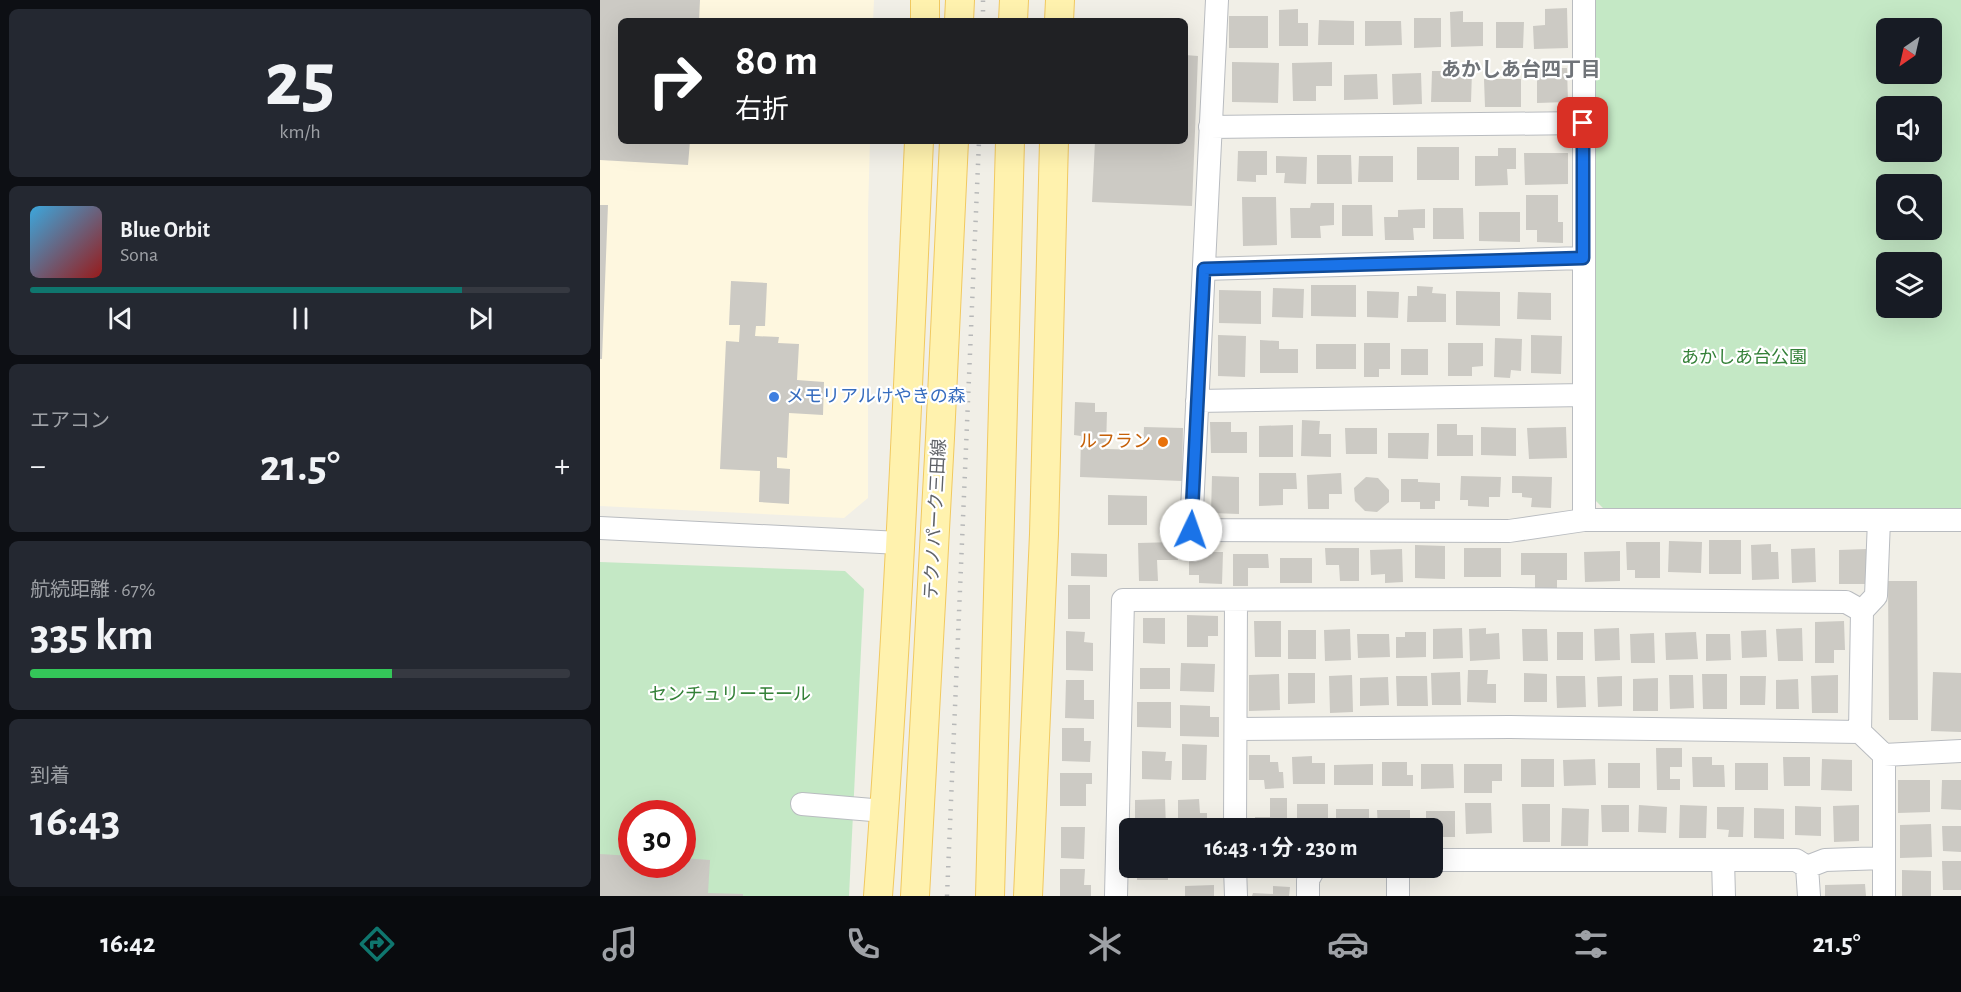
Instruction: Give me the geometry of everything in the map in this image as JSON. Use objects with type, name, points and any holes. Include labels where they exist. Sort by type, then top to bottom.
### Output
[{"type":"main road","points":[[925,0],[925,18]]},
{"type":"main road","points":[[959,18],[960,0]]},
{"type":"main road","points":[[1013,18],[1014,0]]},
{"type":"main road","points":[[1059,18],[1060,0]]},
{"type":"main road","points":[[878,896],[900,543],[919,144]]},
{"type":"main road","name":"テクノパーク三田線","points":[[915,896],[954,144]]},
{"type":"main road","points":[[990,896],[1010,144]]},
{"type":"main road","points":[[1028,896],[1044,534],[1054,144]]},
{"type":"street","points":[[1217,0],[1191,530],[1509,531],[1584,520],[1961,520]]},
{"type":"street","points":[[1584,0],[1584,520]]},
{"type":"street","points":[[1210,127],[1583,123]]},
{"type":"street","points":[[1204,269],[1583,258]]},
{"type":"street","points":[[1197,401],[1584,395]]},
{"type":"street","points":[[1860,732],[1862,611],[1876,596],[1879,520]]},
{"type":"street","points":[[600,528],[900,543]]},
{"type":"street","points":[[1116,896],[1123,600],[1509,599],[1846,602],[1862,611]]},
{"type":"street","points":[[1235,818],[1236,600]]},
{"type":"street","points":[[1236,729],[1510,727],[1860,732],[1884,755],[1884,896]]},
{"type":"street","points":[[1884,755],[1961,751]]},
{"type":"street","points":[[802,804],[884,811]]},
{"type":"street","points":[[1807,867],[1825,860],[1884,858]]},
{"type":"street","points":[[1443,860],[1796,860],[1807,867]]},
{"type":"street","points":[[1723,860],[1724,896]]},
{"type":"street","points":[[1807,867],[1809,896]]},
{"type":"street","points":[[1235,878],[1236,896]]},
{"type":"street","points":[[1308,896],[1309,878]]},
{"type":"street","points":[[1398,878],[1398,896]]},
{"type":"shaded area","points":[[600,0],[874,0],[873,18],[618,18],[618,144],[870,144],[868,498],[844,518],[600,506]]},
{"type":"green space","name":"あかしあ台公園","points":[[1596,0],[1961,0],[1961,509],[1606,511],[1594,499]]},
{"type":"green space","name":"センチュリーモール","points":[[600,562],[845,571],[864,589],[849,896],[600,896]]},
{"type":"building","points":[[600,0],[700,0],[699,18],[618,18],[618,144],[690,144],[688,165],[600,160]]},
{"type":"building","points":[[1567,8],[1568,48],[1534,49],[1533,26],[1545,25],[1545,9]]},
{"type":"building","points":[[1298,9],[1298,23],[1308,23],[1308,46],[1279,46],[1279,10]]},
{"type":"building","points":[[1463,11],[1463,22],[1483,22],[1483,46],[1451,47],[1450,12]]},
{"type":"building","points":[[1229,16],[1268,16],[1268,48],[1229,48]]},
{"type":"building","points":[[1414,18],[1441,18],[1441,47],[1414,48]]},
{"type":"building","points":[[1319,20],[1354,21],[1354,45],[1318,45]]},
{"type":"building","points":[[1365,21],[1401,21],[1402,45],[1365,46]]},
{"type":"building","points":[[1496,22],[1524,22],[1523,48],[1496,48]]},
{"type":"building","points":[[1188,55],[1198,56],[1192,206],[1092,202],[1095,144],[1188,144]]},
{"type":"building","points":[[1232,62],[1279,63],[1278,103],[1232,102]]},
{"type":"building","points":[[1332,62],[1332,86],[1316,86],[1316,101],[1293,101],[1292,63]]},
{"type":"building","points":[[1537,68],[1567,68],[1568,102],[1537,103]]},
{"type":"building","points":[[1432,71],[1472,71],[1471,102],[1431,102]]},
{"type":"building","points":[[1421,73],[1422,104],[1393,105],[1392,74]]},
{"type":"building","points":[[1377,74],[1378,99],[1344,100],[1344,75]]},
{"type":"building","points":[[1484,79],[1521,79],[1521,107],[1485,107]]},
{"type":"building","points":[[1417,147],[1459,147],[1459,180],[1417,180]]},
{"type":"building","points":[[1498,148],[1516,148],[1516,169],[1507,169],[1508,185],[1475,186],[1475,156],[1498,156]]},
{"type":"building","points":[[1238,151],[1267,151],[1267,175],[1256,175],[1256,182],[1237,181]]},
{"type":"building","points":[[1524,153],[1568,153],[1568,184],[1525,185]]},
{"type":"building","points":[[1317,155],[1351,155],[1352,184],[1317,184]]},
{"type":"building","points":[[1276,156],[1307,157],[1306,184],[1284,183],[1285,173],[1276,173]]},
{"type":"building","points":[[1359,156],[1393,156],[1393,182],[1358,182]]},
{"type":"building","points":[[1526,195],[1558,195],[1558,222],[1563,222],[1563,243],[1537,242],[1537,230],[1526,230]]},
{"type":"building","points":[[1242,197],[1276,197],[1277,245],[1243,246]]},
{"type":"building","points":[[1311,203],[1334,203],[1334,225],[1320,226],[1321,238],[1291,238],[1290,208],[1310,208]]},
{"type":"building","points":[[600,205],[608,205],[602,359],[600,359]]},
{"type":"building","points":[[1342,205],[1372,205],[1373,236],[1342,236]]},
{"type":"building","points":[[1433,208],[1463,208],[1464,239],[1433,239]]},
{"type":"building","points":[[1425,209],[1425,228],[1413,228],[1414,240],[1385,240],[1384,217],[1398,217],[1398,210]]},
{"type":"building","points":[[1479,212],[1520,212],[1520,242],[1479,241]]},
{"type":"building","name":"メモリアルけやきの森","points":[[731,281],[767,283],[765,326],[756,326],[755,336],[779,337],[778,343],[799,344],[797,380],[824,382],[823,415],[789,413],[787,458],[777,457],[777,468],[790,469],[789,504],[759,502],[760,471],[720,469],[726,341],[739,342],[740,325],[729,325]]},
{"type":"building","points":[[1311,285],[1356,285],[1356,317],[1311,316]]},
{"type":"building","points":[[1417,286],[1433,287],[1432,293],[1446,294],[1446,322],[1407,322],[1408,296],[1417,296]]},
{"type":"building","points":[[1273,288],[1304,289],[1303,318],[1272,317]]},
{"type":"building","points":[[1219,290],[1261,291],[1261,324],[1219,323]]},
{"type":"building","points":[[1367,291],[1399,292],[1398,318],[1367,317]]},
{"type":"building","points":[[1456,291],[1500,292],[1500,326],[1456,325]]},
{"type":"building","points":[[1518,292],[1551,293],[1551,320],[1517,319]]},
{"type":"building","points":[[1218,335],[1246,336],[1245,377],[1218,376]]},
{"type":"building","points":[[1531,335],[1562,336],[1561,374],[1531,373]]},
{"type":"building","points":[[1495,338],[1522,339],[1521,371],[1511,370],[1510,378],[1494,377]]},
{"type":"building","points":[[1260,340],[1279,341],[1279,349],[1298,349],[1298,373],[1260,373]]},
{"type":"building","points":[[1364,343],[1390,343],[1390,369],[1379,369],[1379,377],[1364,377]]},
{"type":"building","points":[[1448,343],[1483,343],[1483,366],[1472,367],[1472,376],[1448,376]]},
{"type":"building","points":[[1316,344],[1356,344],[1356,369],[1316,369]]},
{"type":"building","points":[[1401,349],[1428,349],[1428,375],[1401,375]]},
{"type":"building","name":"ルフラン","points":[[1075,402],[1095,403],[1095,412],[1107,412],[1106,449],[1143,450],[1144,427],[1183,428],[1182,481],[1080,477],[1081,436],[1074,435]]},
{"type":"building","points":[[1302,420],[1320,421],[1319,434],[1331,434],[1331,457],[1301,456]]},
{"type":"building","points":[[1210,422],[1231,422],[1231,432],[1247,432],[1247,453],[1211,453]]},
{"type":"building","points":[[1437,424],[1457,424],[1457,435],[1473,435],[1473,456],[1437,456]]},
{"type":"building","points":[[1293,425],[1293,457],[1259,457],[1259,426]]},
{"type":"building","points":[[1481,427],[1516,428],[1516,456],[1481,455]]},
{"type":"building","points":[[1566,427],[1567,458],[1529,459],[1527,428]]},
{"type":"building","points":[[1345,428],[1377,428],[1377,454],[1346,454]]},
{"type":"building","points":[[1388,433],[1429,433],[1428,459],[1388,458]]},
{"type":"building","points":[[1259,473],[1296,473],[1297,489],[1283,489],[1283,505],[1259,506]]},
{"type":"building","points":[[1341,473],[1342,494],[1329,494],[1329,509],[1308,509],[1307,475]]},
{"type":"building","points":[[1212,476],[1239,477],[1239,514],[1211,513]]},
{"type":"building","points":[[1461,476],[1501,477],[1500,497],[1489,497],[1489,507],[1468,506],[1468,500],[1460,500]]},
{"type":"building","points":[[1512,476],[1552,477],[1551,508],[1531,507],[1532,498],[1522,497],[1522,493],[1512,493]]},
{"type":"building","points":[[1366,477],[1378,478],[1389,490],[1389,502],[1377,512],[1365,511],[1355,501],[1354,488]]},
{"type":"building","points":[[1401,479],[1440,483],[1440,501],[1435,501],[1435,509],[1420,509],[1420,502],[1401,502]]},
{"type":"building","points":[[1108,495],[1147,496],[1147,525],[1108,525]]},
{"type":"building","points":[[1709,540],[1741,540],[1741,574],[1709,574]]},
{"type":"building","points":[[1669,541],[1702,542],[1701,573],[1668,572]]},
{"type":"building","points":[[1177,542],[1178,560],[1157,560],[1158,581],[1139,581],[1138,543]]},
{"type":"building","points":[[1626,542],[1660,542],[1660,578],[1635,578],[1635,570],[1627,570]]},
{"type":"building","points":[[1771,544],[1771,552],[1778,552],[1779,579],[1752,580],[1751,545]]},
{"type":"building","points":[[1415,545],[1445,546],[1445,579],[1415,578]]},
{"type":"building","points":[[1325,548],[1359,548],[1359,581],[1340,581],[1339,565],[1326,565]]},
{"type":"building","points":[[1464,548],[1501,548],[1501,577],[1464,577]]},
{"type":"building","points":[[1815,548],[1816,582],[1792,583],[1791,549]]},
{"type":"building","points":[[1402,549],[1403,582],[1385,583],[1385,574],[1371,575],[1370,550]]},
{"type":"building","points":[[1867,549],[1868,584],[1839,584],[1839,550]]},
{"type":"building","points":[[1620,551],[1620,581],[1585,582],[1584,552]]},
{"type":"building","points":[[1189,552],[1223,552],[1222,584],[1199,583],[1199,575],[1189,575]]},
{"type":"building","points":[[1071,553],[1107,554],[1107,577],[1071,576]]},
{"type":"building","points":[[1521,553],[1567,553],[1567,580],[1557,580],[1557,588],[1535,588],[1535,575],[1521,575]]},
{"type":"building","points":[[1233,554],[1268,554],[1269,568],[1248,568],[1248,586],[1233,586]]},
{"type":"building","points":[[1280,558],[1312,558],[1312,583],[1280,583]]},
{"type":"building","points":[[1888,581],[1917,581],[1918,720],[1889,720]]},
{"type":"building","points":[[1068,585],[1090,585],[1090,619],[1068,619]]},
{"type":"building","points":[[1187,615],[1218,616],[1218,636],[1208,636],[1208,647],[1187,647]]},
{"type":"building","points":[[1143,618],[1165,618],[1165,644],[1143,643]]},
{"type":"building","points":[[1254,621],[1281,621],[1281,657],[1255,657]]},
{"type":"building","points":[[1844,621],[1845,650],[1834,650],[1834,663],[1815,663],[1815,622]]},
{"type":"building","points":[[1462,628],[1463,658],[1433,659],[1433,629]]},
{"type":"building","points":[[1486,628],[1486,634],[1499,633],[1500,659],[1470,661],[1469,629]]},
{"type":"building","points":[[1619,628],[1620,660],[1595,661],[1594,629]]},
{"type":"building","points":[[1802,628],[1803,661],[1778,661],[1776,629]]},
{"type":"building","points":[[1350,629],[1351,660],[1325,661],[1324,630]]},
{"type":"building","points":[[1522,629],[1547,629],[1548,661],[1523,661]]},
{"type":"building","points":[[1288,630],[1316,630],[1316,659],[1288,659]]},
{"type":"building","points":[[1766,630],[1767,657],[1742,658],[1741,631]]},
{"type":"building","points":[[1066,631],[1085,632],[1084,642],[1093,643],[1093,671],[1066,670]]},
{"type":"building","points":[[1405,632],[1426,632],[1426,657],[1396,658],[1396,637],[1405,637]]},
{"type":"building","points":[[1557,632],[1583,632],[1583,660],[1557,660]]},
{"type":"building","points":[[1696,632],[1698,659],[1666,660],[1665,633]]},
{"type":"building","points":[[1654,633],[1655,663],[1631,663],[1630,634]]},
{"type":"building","points":[[1357,634],[1389,634],[1390,657],[1358,658]]},
{"type":"building","points":[[1706,634],[1730,634],[1731,660],[1706,661]]},
{"type":"building","points":[[1181,663],[1215,664],[1214,692],[1180,691]]},
{"type":"building","points":[[1140,668],[1170,668],[1170,689],[1140,689]]},
{"type":"building","points":[[1468,670],[1488,670],[1487,684],[1496,684],[1496,703],[1467,702]]},
{"type":"building","points":[[1460,672],[1461,705],[1432,705],[1431,673]]},
{"type":"building","points":[[1933,672],[1961,673],[1961,732],[1931,731]]},
{"type":"building","points":[[1288,673],[1315,673],[1315,703],[1288,704]]},
{"type":"building","points":[[1524,673],[1547,674],[1547,702],[1524,702]]},
{"type":"building","points":[[1279,674],[1280,710],[1249,711],[1249,675]]},
{"type":"building","points":[[1702,674],[1727,674],[1727,709],[1703,709]]},
{"type":"building","points":[[1352,675],[1353,712],[1330,713],[1329,676]]},
{"type":"building","points":[[1669,675],[1693,675],[1694,708],[1670,709]]},
{"type":"building","points":[[1838,675],[1838,713],[1812,713],[1811,676]]},
{"type":"building","points":[[1396,676],[1427,676],[1428,706],[1397,706]]},
{"type":"building","points":[[1556,676],[1585,676],[1586,707],[1557,708]]},
{"type":"building","points":[[1622,676],[1622,706],[1598,707],[1597,677]]},
{"type":"building","points":[[1740,676],[1766,676],[1765,705],[1740,705]]},
{"type":"building","points":[[1388,677],[1389,705],[1360,706],[1360,678]]},
{"type":"building","points":[[1658,678],[1658,711],[1633,711],[1633,679]]},
{"type":"building","points":[[1798,679],[1799,709],[1776,709],[1776,680]]},
{"type":"building","points":[[1066,680],[1084,680],[1084,700],[1094,700],[1094,719],[1065,718]]},
{"type":"building","points":[[1137,702],[1171,702],[1171,728],[1137,727]]},
{"type":"building","points":[[1180,705],[1210,706],[1210,717],[1219,717],[1219,737],[1180,736]]},
{"type":"building","points":[[1062,728],[1084,728],[1084,741],[1091,741],[1090,762],[1062,761]]},
{"type":"building","points":[[1182,744],[1207,745],[1206,780],[1182,780]]},
{"type":"building","points":[[1656,748],[1682,748],[1682,767],[1670,767],[1670,779],[1680,779],[1680,790],[1657,790]]},
{"type":"building","points":[[1142,751],[1166,752],[1165,761],[1172,761],[1171,780],[1142,779]]},
{"type":"building","points":[[1249,755],[1270,755],[1270,762],[1278,762],[1279,772],[1283,772],[1284,788],[1265,789],[1264,780],[1249,780]]},
{"type":"building","points":[[1312,756],[1312,763],[1325,763],[1325,784],[1293,784],[1292,757]]},
{"type":"building","points":[[1692,757],[1712,757],[1712,765],[1724,765],[1725,787],[1693,787]]},
{"type":"building","points":[[1783,757],[1810,757],[1810,786],[1784,786]]},
{"type":"building","points":[[1521,759],[1554,759],[1554,787],[1521,787]]},
{"type":"building","points":[[1595,759],[1596,785],[1564,786],[1563,760]]},
{"type":"building","points":[[1822,759],[1852,760],[1852,791],[1821,790]]},
{"type":"building","points":[[1382,762],[1407,762],[1407,775],[1413,775],[1413,786],[1382,786]]},
{"type":"building","points":[[1608,763],[1640,763],[1640,788],[1608,788]]},
{"type":"building","points":[[1735,763],[1768,763],[1768,790],[1735,790]]},
{"type":"building","points":[[1373,764],[1373,785],[1334,785],[1334,765]]},
{"type":"building","points":[[1421,764],[1453,764],[1454,788],[1421,789]]},
{"type":"building","points":[[1464,764],[1502,764],[1502,781],[1492,781],[1492,793],[1464,793]]},
{"type":"building","points":[[1060,773],[1092,773],[1092,784],[1086,784],[1086,806],[1060,806]]},
{"type":"building","points":[[1898,780],[1930,780],[1930,812],[1898,813]]},
{"type":"building","points":[[1942,780],[1961,780],[1961,810],[1941,809]]},
{"type":"building","points":[[1270,798],[1287,798],[1287,818],[1255,818],[1270,817]]},
{"type":"building","points":[[1165,799],[1166,818],[1135,818],[1135,800]]},
{"type":"building","points":[[1199,799],[1200,813],[1207,813],[1207,818],[1178,818],[1178,800]]},
{"type":"building","points":[[1465,803],[1491,803],[1492,833],[1466,834]]},
{"type":"building","points":[[1297,804],[1328,804],[1328,818],[1297,818]]},
{"type":"building","points":[[1522,804],[1550,804],[1550,842],[1523,842]]},
{"type":"building","points":[[1601,805],[1629,805],[1629,832],[1602,832]]},
{"type":"building","points":[[1639,805],[1667,807],[1666,833],[1638,832]]},
{"type":"building","points":[[1680,805],[1707,806],[1706,838],[1679,838]]},
{"type":"building","points":[[1859,805],[1859,841],[1834,842],[1833,806]]},
{"type":"building","points":[[1795,806],[1821,807],[1821,836],[1795,835]]},
{"type":"building","points":[[1717,807],[1744,807],[1743,837],[1728,837],[1729,830],[1717,829]]},
{"type":"building","points":[[1562,808],[1589,809],[1588,846],[1561,846]]},
{"type":"building","points":[[1754,808],[1784,809],[1784,839],[1754,838]]},
{"type":"building","points":[[1336,809],[1369,809],[1369,818],[1336,818]]},
{"type":"building","points":[[1377,810],[1410,810],[1410,818],[1377,818]]},
{"type":"building","points":[[1426,811],[1455,811],[1455,837],[1443,837],[1443,818],[1426,818]]},
{"type":"building","points":[[1931,824],[1932,857],[1900,858],[1900,825]]},
{"type":"building","points":[[1942,826],[1961,826],[1961,852],[1943,851]]},
{"type":"building","points":[[1061,827],[1085,827],[1084,859],[1061,858]]},
{"type":"building","points":[[600,854],[618,855],[618,878],[696,878],[696,859],[710,860],[708,893],[743,894],[743,896],[600,896]]},
{"type":"building","points":[[1942,861],[1961,861],[1961,890],[1943,890]]},
{"type":"building","points":[[1060,869],[1085,869],[1084,885],[1091,885],[1091,896],[1060,896]]},
{"type":"building","points":[[1902,870],[1931,871],[1931,896],[1902,896]]},
{"type":"building","points":[[1137,878],[1168,878],[1168,880],[1137,880]]},
{"type":"building","points":[[1865,884],[1866,896],[1825,896],[1825,885]]},
{"type":"building","points":[[1214,885],[1214,896],[1185,896],[1185,886]]},
{"type":"building","points":[[1273,886],[1290,887],[1289,896],[1252,896],[1253,893],[1273,894]]},
{"type":"railway","points":[[983,0],[983,18]]},
{"type":"railway","points":[[947,896],[979,144]]},
{"type":"place","name":"メモリアルけやきの森","points":[[774,397]]},
{"type":"place","name":"ルフラン","points":[[1163,442]]},
{"type":"district","name":"あかしあ台四丁目","points":[[1521,70]]},
{"type":"route","points":[[1191,530],[1204,269],[1583,258],[1583,123]]}]
